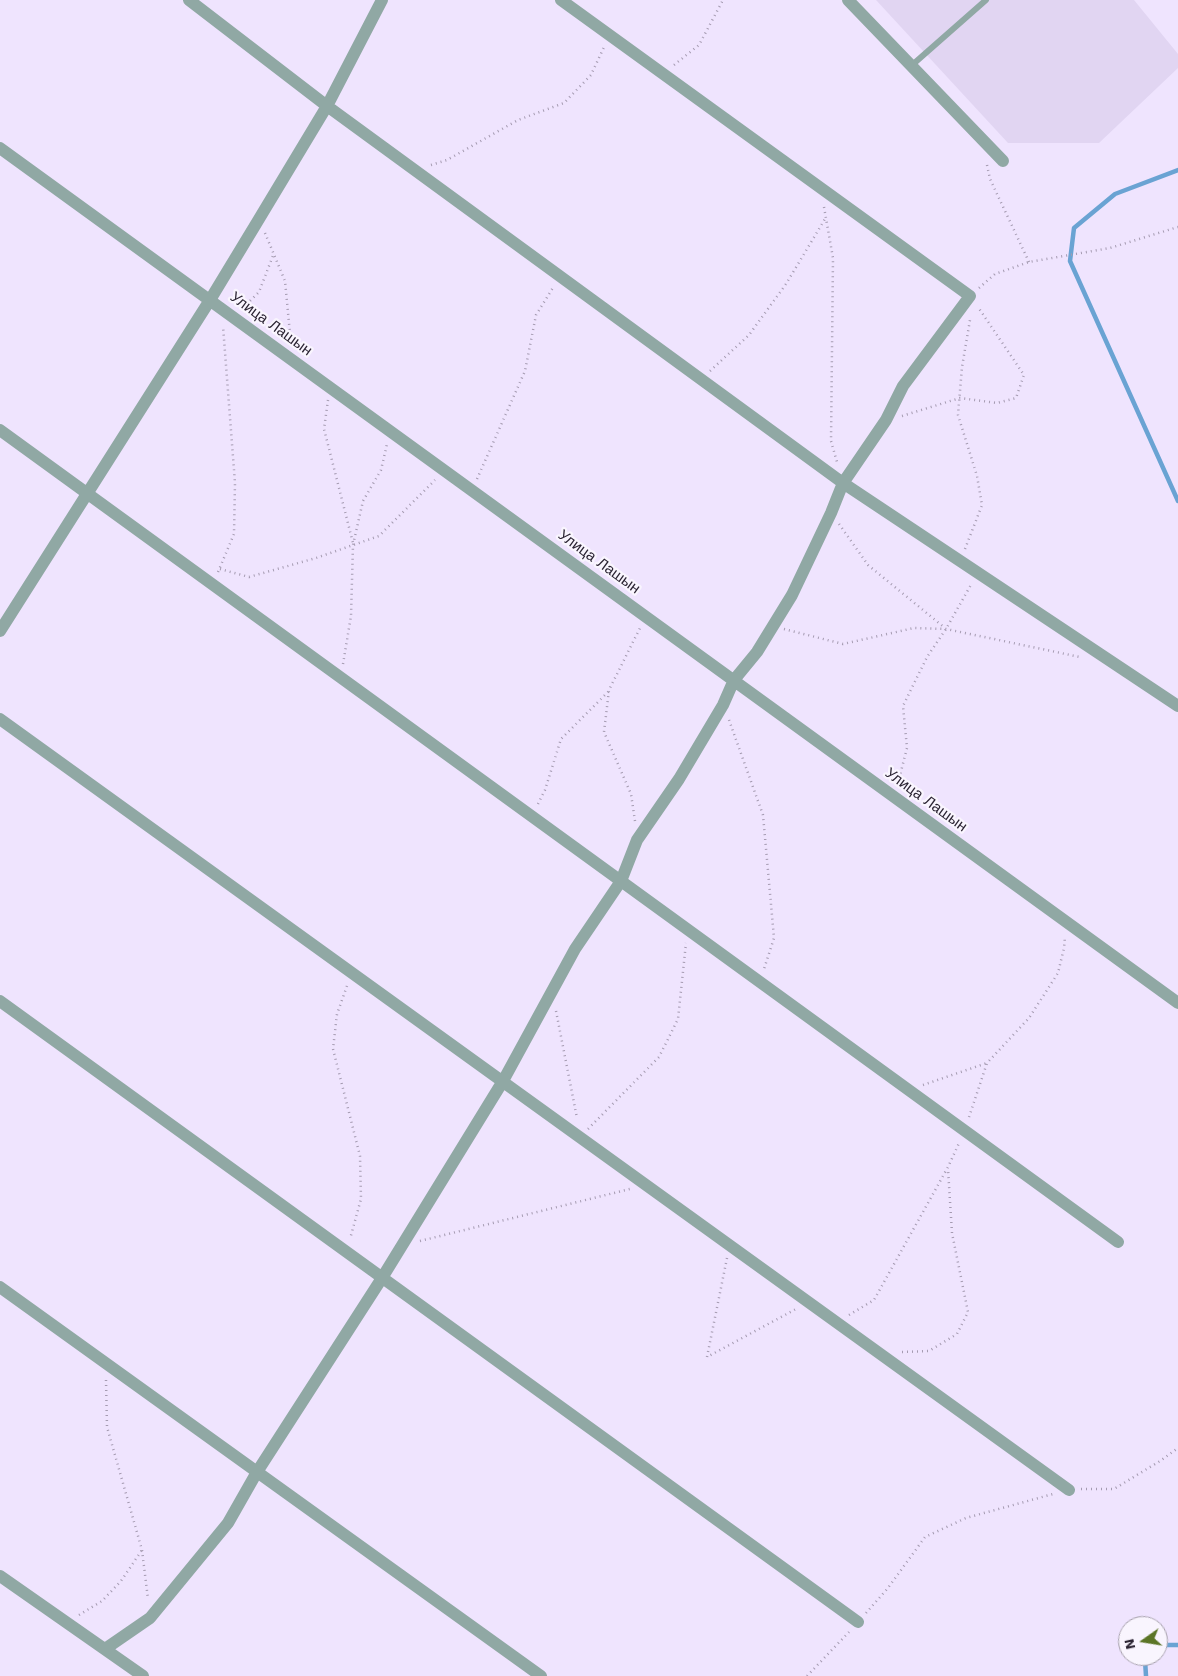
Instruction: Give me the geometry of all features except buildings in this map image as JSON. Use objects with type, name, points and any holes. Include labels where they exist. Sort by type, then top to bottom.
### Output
[{"type":"street","points":[[189,0],[328,106],[843,483],[1178,706]]},
{"type":"street","points":[[0,631],[210,300],[328,106],[382,0]]},
{"type":"street","points":[[105,1649],[150,1618],[228,1523],[257,1472],[382,1278],[400,1245],[503,1082],[576,949],[621,881],[637,840],[678,779],[723,705],[734,680],[757,652],[792,595],[831,513],[843,483],[886,420],[903,386],[970,296],[561,0]]},
{"type":"street","points":[[848,0],[1004,161]]},
{"type":"street","name":"Улица Лашын","points":[[0,148],[1178,1002]]},
{"type":"street","points":[[0,430],[1118,1242]]},
{"type":"street","points":[[0,719],[1069,1490]]},
{"type":"street","points":[[0,1002],[858,1622]]},
{"type":"street","points":[[0,1287],[541,1676]]},
{"type":"street","points":[[0,1576],[143,1676]]},
{"type":"lane","points":[[911,66],[986,0]]},
{"type":"path","points":[[663,74],[699,45],[723,0]]},
{"type":"path","points":[[415,170],[447,160],[518,120],[564,103],[591,75],[610,35]]},
{"type":"path","points":[[983,139],[990,179],[1029,262]]},
{"type":"path","points":[[820,188],[833,258],[831,441],[843,483]]},
{"type":"path","points":[[702,378],[749,335],[786,284],[826,218]]},
{"type":"path","points":[[259,219],[285,281],[293,360]]},
{"type":"path","points":[[961,560],[982,505],[977,476],[958,415],[962,367],[970,327],[970,296],[995,274],[1029,262],[1110,248],[1178,227]]},
{"type":"path","points":[[213,585],[234,534],[235,483],[222,309],[243,308],[259,292],[274,253]]},
{"type":"path","points":[[472,490],[525,372],[536,315],[560,275]]},
{"type":"path","points":[[886,420],[960,398],[997,403],[1016,398],[1024,375],[970,296]]},
{"type":"path","points":[[329,386],[324,429],[353,545]]},
{"type":"path","points":[[340,678],[351,616],[353,545],[363,501],[380,470],[390,431]]},
{"type":"path","points":[[220,568],[248,578],[316,558],[379,536],[445,470]]},
{"type":"path","points":[[831,513],[868,565],[946,629]]},
{"type":"path","points":[[894,796],[907,748],[903,706],[927,657],[946,629],[979,572]]},
{"type":"path","points":[[532,816],[544,790],[561,740],[609,690],[646,616]]},
{"type":"path","points":[[773,626],[842,644],[914,628],[946,629],[1088,659]]},
{"type":"path","points":[[609,690],[604,732],[631,794],[637,840]]},
{"type":"path","points":[[723,705],[764,815],[774,938],[760,983]]},
{"type":"path","points":[[580,1137],[659,1057],[678,1018],[688,930]]},
{"type":"path","points":[[347,1252],[361,1199],[360,1156],[333,1049],[337,1014],[352,973]]},
{"type":"path","points":[[552,992],[568,1066],[580,1137]]},
{"type":"path","points":[[909,1090],[988,1063]]},
{"type":"path","points":[[880,1354],[929,1351],[957,1334],[968,1312],[952,1233],[948,1167]]},
{"type":"path","points":[[400,1245],[646,1185]]},
{"type":"path","points":[[730,1245],[707,1357],[809,1302]]},
{"type":"path","points":[[106,1363],[107,1427],[142,1550],[150,1618]]},
{"type":"path","points":[[807,1676],[888,1588],[925,1537],[966,1518],[1069,1490],[1114,1489],[1160,1462],[1178,1448]]},
{"type":"path","points":[[67,1622],[102,1600],[121,1581],[142,1550]]},
{"type":"shaded area","points":[[876,0],[1134,0],[1178,54],[1178,68],[1099,143],[1008,143]]},
{"type":"waterway","points":[[1178,170],[1115,194],[1074,228],[1070,261],[1178,501]]},
{"type":"waterway","points":[[1168,1645],[1178,1645]]},
{"type":"waterway","points":[[1145,1666],[1146,1676]]}]
